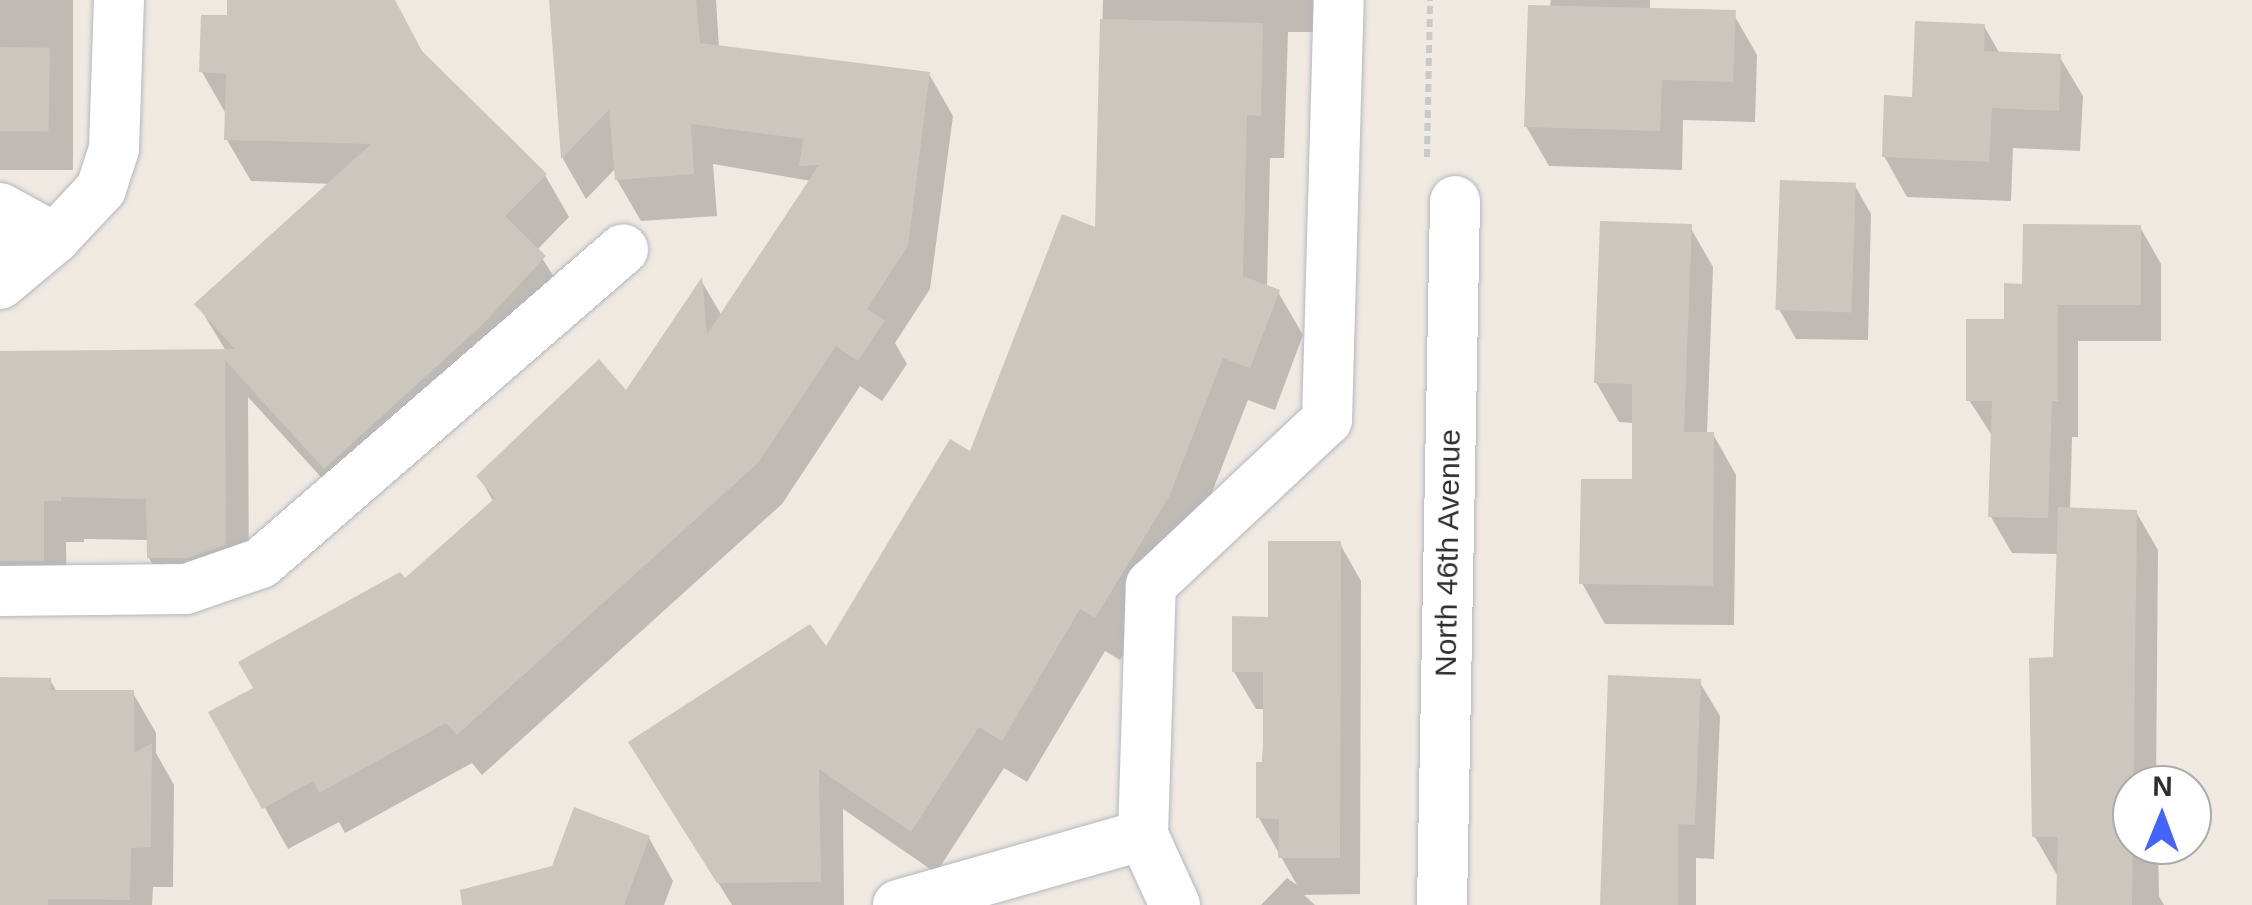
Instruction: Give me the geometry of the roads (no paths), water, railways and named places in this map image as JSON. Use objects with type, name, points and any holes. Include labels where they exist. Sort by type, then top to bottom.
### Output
[{"type":"street","points":[[0,284],[55,238],[101,189],[114,150],[119,0]]},
{"type":"street","points":[[1175,905],[1143,835],[1150,585],[1327,420],[1339,0]]},
{"type":"street","name":"North 46th Avenue","points":[[1442,905],[1454,200]]},
{"type":"street","points":[[0,208],[55,238]]},
{"type":"street","points":[[0,238],[55,238]]},
{"type":"street","points":[[0,591],[186,590],[262,563],[623,249]]},
{"type":"street","points":[[898,905],[1143,835]]}]
